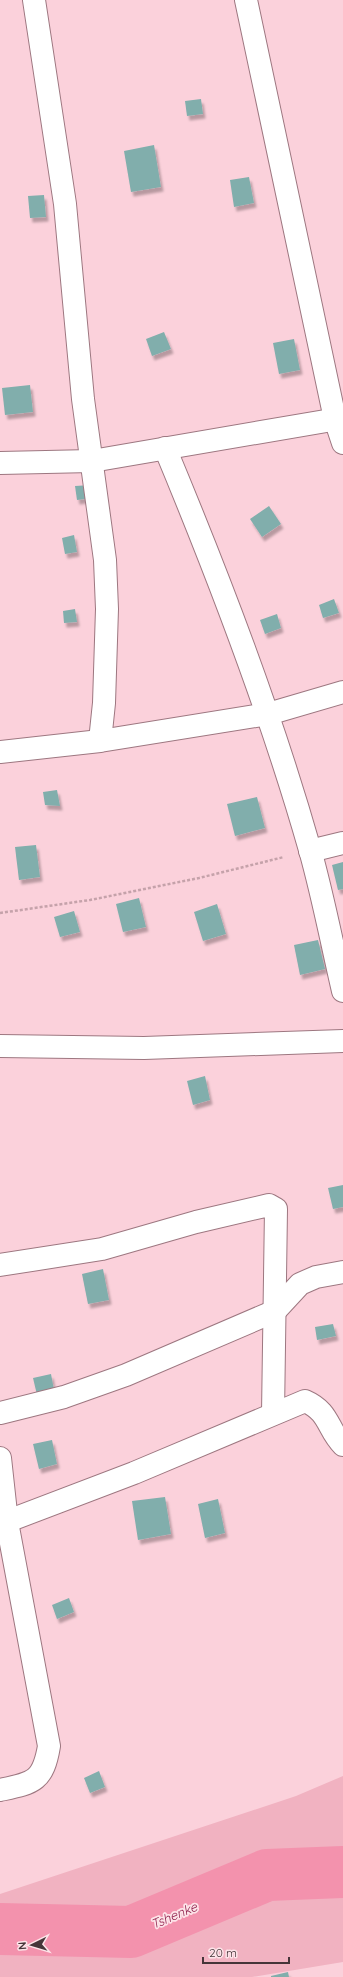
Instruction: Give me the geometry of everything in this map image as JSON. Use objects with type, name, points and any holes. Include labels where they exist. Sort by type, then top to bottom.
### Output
[{"type":"street","points":[[34,0],[65,204],[83,399],[105,560],[107,609],[104,703],[100,741]]},
{"type":"street","points":[[246,0],[339,418],[343,443]]},
{"type":"street","points":[[0,463],[92,460],[339,418]]},
{"type":"street","points":[[165,448],[214,566],[268,714],[310,851],[343,991]]},
{"type":"street","points":[[0,752],[100,741],[268,714],[343,692]]},
{"type":"street","points":[[310,851],[343,843]]},
{"type":"street","points":[[0,1046],[144,1048],[343,1041]]},
{"type":"street","points":[[0,1265],[102,1249],[196,1222],[273,1205],[276,1209],[273,1414]]},
{"type":"street","points":[[0,1413],[64,1397],[126,1375],[275,1311],[300,1284],[316,1277],[343,1272]]},
{"type":"street","points":[[4,1523],[134,1473],[305,1401],[318,1408],[329,1421],[339,1441],[343,1445]]},
{"type":"street","points":[[0,1458],[4,1523],[49,1746],[47,1761],[38,1778],[22,1785],[0,1790]]},
{"type":"path","points":[[0,913],[98,898],[199,878],[310,851]]},
{"type":"shaded area","points":[[343,1776],[343,1962],[252,1977],[0,1977],[0,1894],[296,1796]]},
{"type":"building","points":[[201,99],[203,114],[187,116],[185,101]]},
{"type":"building","points":[[154,145],[161,187],[131,192],[124,151]]},
{"type":"building","points":[[249,177],[254,203],[234,207],[230,180]]},
{"type":"building","points":[[44,195],[46,217],[30,218],[28,196]]},
{"type":"building","points":[[164,332],[171,349],[152,356],[146,339]]},
{"type":"building","points":[[294,339],[300,370],[279,374],[273,343]]},
{"type":"building","points":[[30,385],[33,412],[5,415],[2,388]]},
{"type":"building","points":[[91,485],[92,498],[77,500],[75,486]]},
{"type":"building","points":[[269,506],[281,524],[262,537],[250,519]]},
{"type":"building","points":[[74,535],[77,552],[65,554],[62,538]]},
{"type":"building","points":[[334,599],[339,613],[323,618],[319,605]]},
{"type":"building","points":[[75,609],[77,622],[64,623],[63,611]]},
{"type":"building","points":[[277,614],[281,628],[265,634],[260,620]]},
{"type":"building","points":[[57,790],[60,806],[45,805],[43,792]]},
{"type":"building","points":[[257,797],[265,828],[235,836],[227,804]]},
{"type":"building","points":[[36,845],[40,877],[19,880],[15,847]]},
{"type":"building","points":[[343,862],[343,889],[338,890],[332,865]]},
{"type":"building","points":[[139,898],[146,927],[123,932],[116,904]]},
{"type":"building","points":[[217,904],[226,934],[203,941],[194,912]]},
{"type":"building","points":[[74,911],[80,932],[60,937],[54,917]]},
{"type":"building","points":[[318,940],[325,969],[300,975],[294,945]]},
{"type":"building","points":[[205,1076],[210,1100],[193,1105],[187,1081]]},
{"type":"building","points":[[343,1185],[343,1207],[333,1209],[328,1188]]},
{"type":"building","points":[[103,1269],[109,1300],[88,1304],[82,1274]]},
{"type":"building","points":[[333,1324],[336,1336],[317,1340],[315,1327]]},
{"type":"building","points":[[51,1374],[55,1395],[38,1399],[33,1378]]},
{"type":"building","points":[[52,1440],[57,1464],[39,1469],[33,1444]]},
{"type":"building","points":[[165,1497],[171,1534],[138,1540],[132,1501]]},
{"type":"building","points":[[218,1499],[225,1533],[205,1538],[198,1504]]},
{"type":"building","points":[[69,1598],[74,1612],[57,1619],[52,1605]]},
{"type":"building","points":[[99,1771],[105,1787],[90,1793],[84,1778]]},
{"type":"building","points":[[288,1972],[289,1977],[271,1977],[271,1976]]},
{"type":"waterway","name":"Tshenke","points":[[0,1929],[131,1932],[267,1875],[343,1872]]}]
